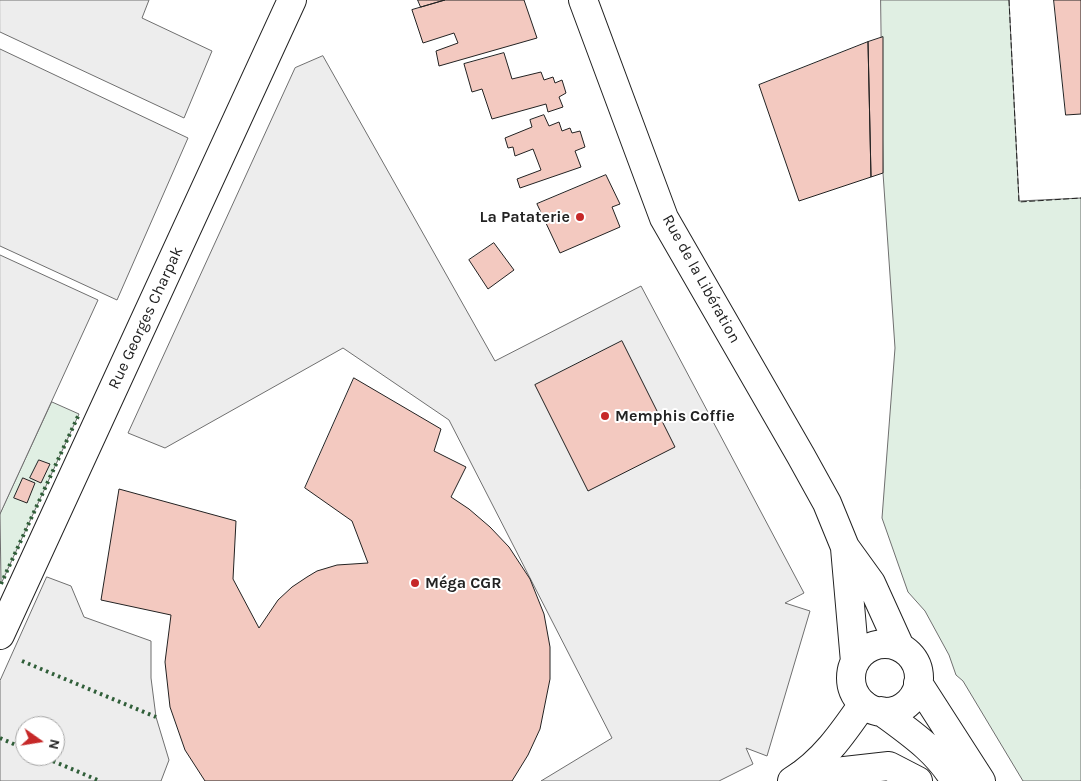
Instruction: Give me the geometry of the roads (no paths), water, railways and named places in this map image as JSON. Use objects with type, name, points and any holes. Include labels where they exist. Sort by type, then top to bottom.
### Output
[{"type":"main road","name":"Rue Georges Charpak","points":[[0,636],[292,0]]},
{"type":"main road","name":"Rue de la Libération","points":[[583,0],[664,218],[806,464],[827,503],[845,546],[871,583],[900,648]]},
{"type":"main road","name":"Rue de la Libération","points":[[845,546],[855,662]]},
{"type":"main road","points":[[796,779],[824,755],[844,732],[872,708],[891,711],[905,705],[915,693],[918,683],[915,663],[900,648],[887,644],[874,646],[863,652],[855,662],[851,685],[872,708],[924,743],[945,764],[955,781]]},
{"type":"main road","points":[[918,683],[981,781]]},
{"type":"main road","points":[[796,779],[889,766],[918,781]]},
{"type":"place","name":"La Pataterie","points":[[580,217]]},
{"type":"place","name":"Memphis Coffie","points":[[605,416]]},
{"type":"place","name":"Méga CGR","points":[[415,583]]}]
